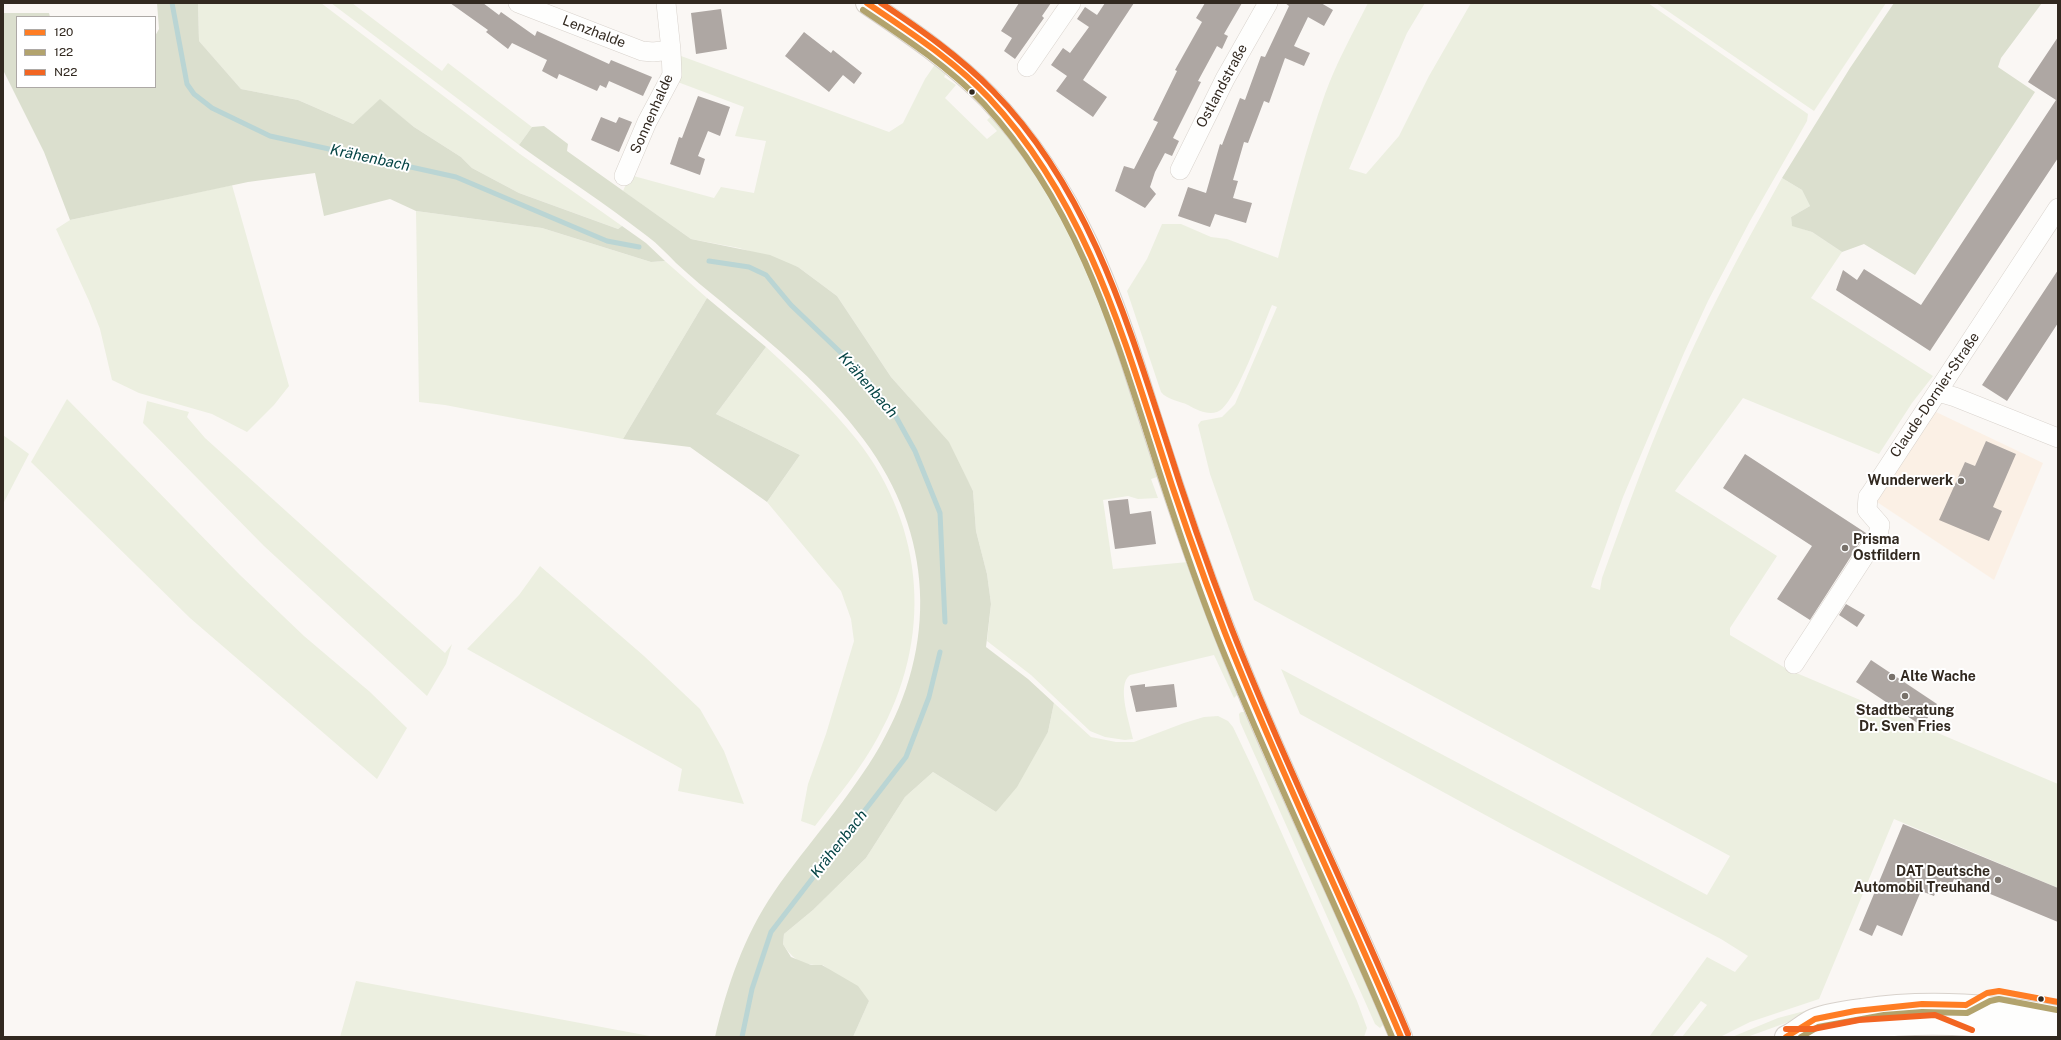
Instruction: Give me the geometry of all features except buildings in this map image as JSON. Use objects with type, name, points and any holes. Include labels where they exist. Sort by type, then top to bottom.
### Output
[{"type":"main road","points":[[867,3],[938,53],[970,80],[995,105],[1032,151],[1057,188],[1080,227],[1104,279],[1194,551],[1224,632],[1277,760],[1401,1037]]},
{"type":"main road","points":[[1787,1036],[1815,1019],[1883,1007],[1922,1004],[1966,1005],[2026,1011],[2058,1017]]},
{"type":"main road","points":[[1787,1036],[1814,1037],[1860,1028],[1894,1025],[1960,1023],[2025,1030],[2057,1037]]},
{"type":"street","name":"Lenzhalde","points":[[518,3],[642,51],[649,52],[671,50]]},
{"type":"street","name":"Sonnenhalde","points":[[624,176],[647,122],[670,79],[672,69],[671,50],[666,3]]},
{"type":"street","points":[[1027,67],[1071,3]]},
{"type":"street","name":"Ostlandstraße","points":[[1180,170],[1217,93],[1268,3]]},
{"type":"street","name":"Claude-Dornier-Straße","points":[[1794,664],[1876,540],[1880,525],[1867,510],[1868,498],[2058,208]]},
{"type":"street","points":[[1938,392],[1955,397],[2058,438]]},
{"type":"shaded area","points":[[198,3],[321,3],[520,154],[622,226],[618,229],[519,193],[472,168],[461,157],[414,127],[380,100],[353,124],[298,100],[241,89],[199,41]]},
{"type":"shaded area","points":[[331,3],[352,3],[442,71],[448,63],[532,127],[519,145]]},
{"type":"shaded area","points":[[1368,3],[1425,3],[1407,33],[1349,169],[1366,174],[1399,136],[1429,76],[1471,3],[1648,3],[1808,114],[1807,121],[1750,221],[1708,301],[1684,353],[1623,497],[1591,587],[1600,590],[1602,578],[1635,488],[1682,372],[1723,288],[1782,178],[1802,190],[1810,206],[1791,217],[1792,225],[1812,232],[1842,252],[1811,298],[1933,376],[1912,403],[1879,454],[1743,398],[1675,491],[1777,556],[1730,628],[1730,635],[1787,669],[2058,784],[2058,888],[1894,819],[1819,999],[1750,1022],[1720,1037],[1682,1037],[1707,1005],[1701,1001],[1672,1037],[1649,1037],[1707,957],[1735,972],[1748,956],[1721,939],[1511,829],[1300,714],[1281,669],[1707,895],[1730,856],[1254,600],[1210,474],[1198,425],[1201,421],[1222,417],[1235,404],[1277,307],[1272,305],[1240,381],[1224,407],[1217,412],[1206,412],[1170,399],[1161,392],[1127,291],[1147,259],[1162,224],[1181,224],[1211,237],[1227,239],[1278,258],[1305,155],[1329,82],[1339,59]]},
{"type":"shaded area","points":[[1656,3],[1886,3],[1814,111]]},
{"type":"shaded area","points":[[681,56],[889,132],[903,123],[925,79],[936,63],[947,72],[944,77],[956,85],[945,98],[987,139],[997,131],[987,120],[992,115],[1036,171],[1089,267],[1160,476],[1151,479],[1158,498],[1138,499],[1128,496],[1103,500],[1113,569],[1188,562],[1238,694],[1234,698],[1214,655],[1130,675],[1126,680],[1124,687],[1124,696],[1133,739],[1125,740],[1105,737],[1090,731],[1031,675],[987,641],[991,604],[987,574],[976,531],[973,491],[964,474],[908,396],[891,377],[837,296],[798,267],[739,248],[691,239],[623,191],[630,175],[714,198],[721,187],[754,193],[766,141],[735,136],[744,107],[675,81]]},
{"type":"shaded area","points":[[232,185],[289,386],[274,405],[247,432],[212,414],[139,393],[112,380],[100,329],[89,301],[56,229],[70,220]]},
{"type":"shaded area","points":[[416,211],[542,228],[651,262],[665,261],[707,298],[623,439],[445,405],[419,402]]},
{"type":"shaded area","points":[[766,347],[802,380],[836,415],[857,440],[880,474],[897,510],[908,547],[914,585],[914,624],[908,662],[896,700],[878,737],[864,760],[815,826],[801,821],[808,784],[826,734],[854,641],[851,619],[841,591],[767,502],[800,455],[716,414]]},
{"type":"shaded area","points":[[67,399],[240,575],[304,636],[370,692],[407,728],[377,779],[190,618],[31,462]]},
{"type":"shaded area","points":[[147,401],[189,412],[187,417],[205,438],[445,653],[452,644],[446,664],[427,696],[264,546],[143,423]]},
{"type":"shaded area","name":"Wunderwerk","points":[[1934,411],[2043,463],[1994,580],[1874,500]]},
{"type":"shaded area","points":[[3,435],[29,454],[3,504]]},
{"type":"shaded area","points":[[540,566],[644,656],[700,709],[724,751],[744,804],[678,791],[682,769],[467,649],[519,595]]},
{"type":"shaded area","points":[[1054,703],[1091,737],[1116,742],[1134,742],[1204,717],[1218,716],[1228,721],[1233,727],[1253,769],[1357,1001],[1367,1028],[1364,1037],[853,1037],[869,1001],[823,965],[804,963],[795,958],[783,944],[784,934],[813,910],[866,858],[905,797],[933,772],[996,812],[1048,732]]},
{"type":"shaded area","points":[[1241,712],[1246,712],[1385,1023],[1380,1028],[1375,1024],[1240,722],[1239,714]]},
{"type":"shaded area","points":[[356,981],[655,1037],[340,1037]]},
{"type":"shaded area","points":[[1816,1008],[1805,1016],[1747,1037],[1732,1037],[1778,1018]]},
{"type":"green space","points":[[157,3],[198,3],[199,41],[241,89],[298,100],[353,124],[380,99],[414,127],[461,157],[472,168],[519,193],[618,229],[622,226],[646,243],[665,261],[651,262],[542,228],[416,211],[390,199],[324,216],[315,173],[248,182],[70,220],[44,152],[3,70],[3,13],[49,13],[50,16],[16,16],[16,88],[156,88],[156,34],[159,29]]},
{"type":"green space","points":[[1894,3],[2042,3],[2001,58],[1998,67],[2035,92],[1915,275],[1864,244],[1842,252],[1812,232],[1792,226],[1791,217],[1810,206],[1802,190],[1782,178],[1850,68]]},
{"type":"green space","points":[[544,126],[568,144],[567,151],[691,239],[770,255],[798,267],[837,296],[891,377],[949,442],[973,491],[976,531],[987,574],[991,604],[986,647],[1028,679],[1054,703],[1048,732],[1017,787],[996,812],[933,772],[905,797],[866,858],[813,910],[784,934],[783,944],[791,957],[811,965],[822,965],[858,986],[869,1001],[853,1037],[715,1037],[731,980],[745,944],[763,909],[787,874],[856,784],[880,746],[899,708],[912,669],[919,630],[920,591],[915,552],[904,513],[887,476],[864,440],[833,402],[798,367],[687,273],[651,239],[600,201],[519,145],[532,127]]},
{"type":"green space","points":[[707,298],[766,347],[716,414],[800,455],[767,502],[690,447],[623,439]]},
{"type":"waterway","name":"Krähenbach","points":[[172,3],[187,84],[194,94],[212,108],[270,136],[456,177],[607,241],[639,247]]},
{"type":"waterway","name":"Krähenbach","points":[[709,261],[749,267],[766,275],[791,305],[860,371],[895,415],[915,451],[940,513],[945,622]]},
{"type":"waterway","name":"Krähenbach","points":[[742,1037],[752,989],[771,932],[906,757],[929,697],[940,652]]},
{"type":"transit line","name":"120","points":[[867,3],[946,59],[989,98],[1020,135],[1047,174],[1071,215],[1091,257],[1126,346],[1180,511],[1225,633],[1267,735],[1401,1037]]},
{"type":"transit line","name":"N22","points":[[881,3],[925,33],[953,55],[993,91],[1025,128],[1053,168],[1078,210],[1099,253],[1118,298],[1150,390],[1196,532],[1231,627],[1273,730],[1408,1034]]},
{"type":"transit line","name":"122","points":[[863,10],[911,42],[941,65],[984,104],[1015,141],[1042,180],[1065,221],[1103,306],[1182,539],[1217,636],[1259,737],[1349,937],[1392,1037]]},
{"type":"transit line","name":"120","points":[[1966,1005],[1987,993],[1999,991],[2058,1002]]},
{"type":"transit line","name":"122","points":[[1801,1037],[1818,1027],[1884,1015],[1922,1012],[1967,1013],[1990,1001],[1999,999],[2057,1010]]},
{"type":"transit line","name":"120","points":[[1786,1037],[1815,1019],[1855,1011],[1922,1004],[1966,1005]]},
{"type":"transit line","name":"N22","points":[[1786,1029],[1813,1029],[1859,1020],[1935,1015],[1972,1030]]},
{"type":"place","name":"Wunderwerk","points":[[1961,481]]},
{"type":"place","name":"Prisma Ostfildern","points":[[1845,548]]},
{"type":"place","name":"Alte Wache","points":[[1892,677]]},
{"type":"place","name":"Stadtberatung Dr. Sven Fries","points":[[1905,696]]},
{"type":"place","name":"DAT Deutsche Automobil Treuhand","points":[[1998,880]]}]
